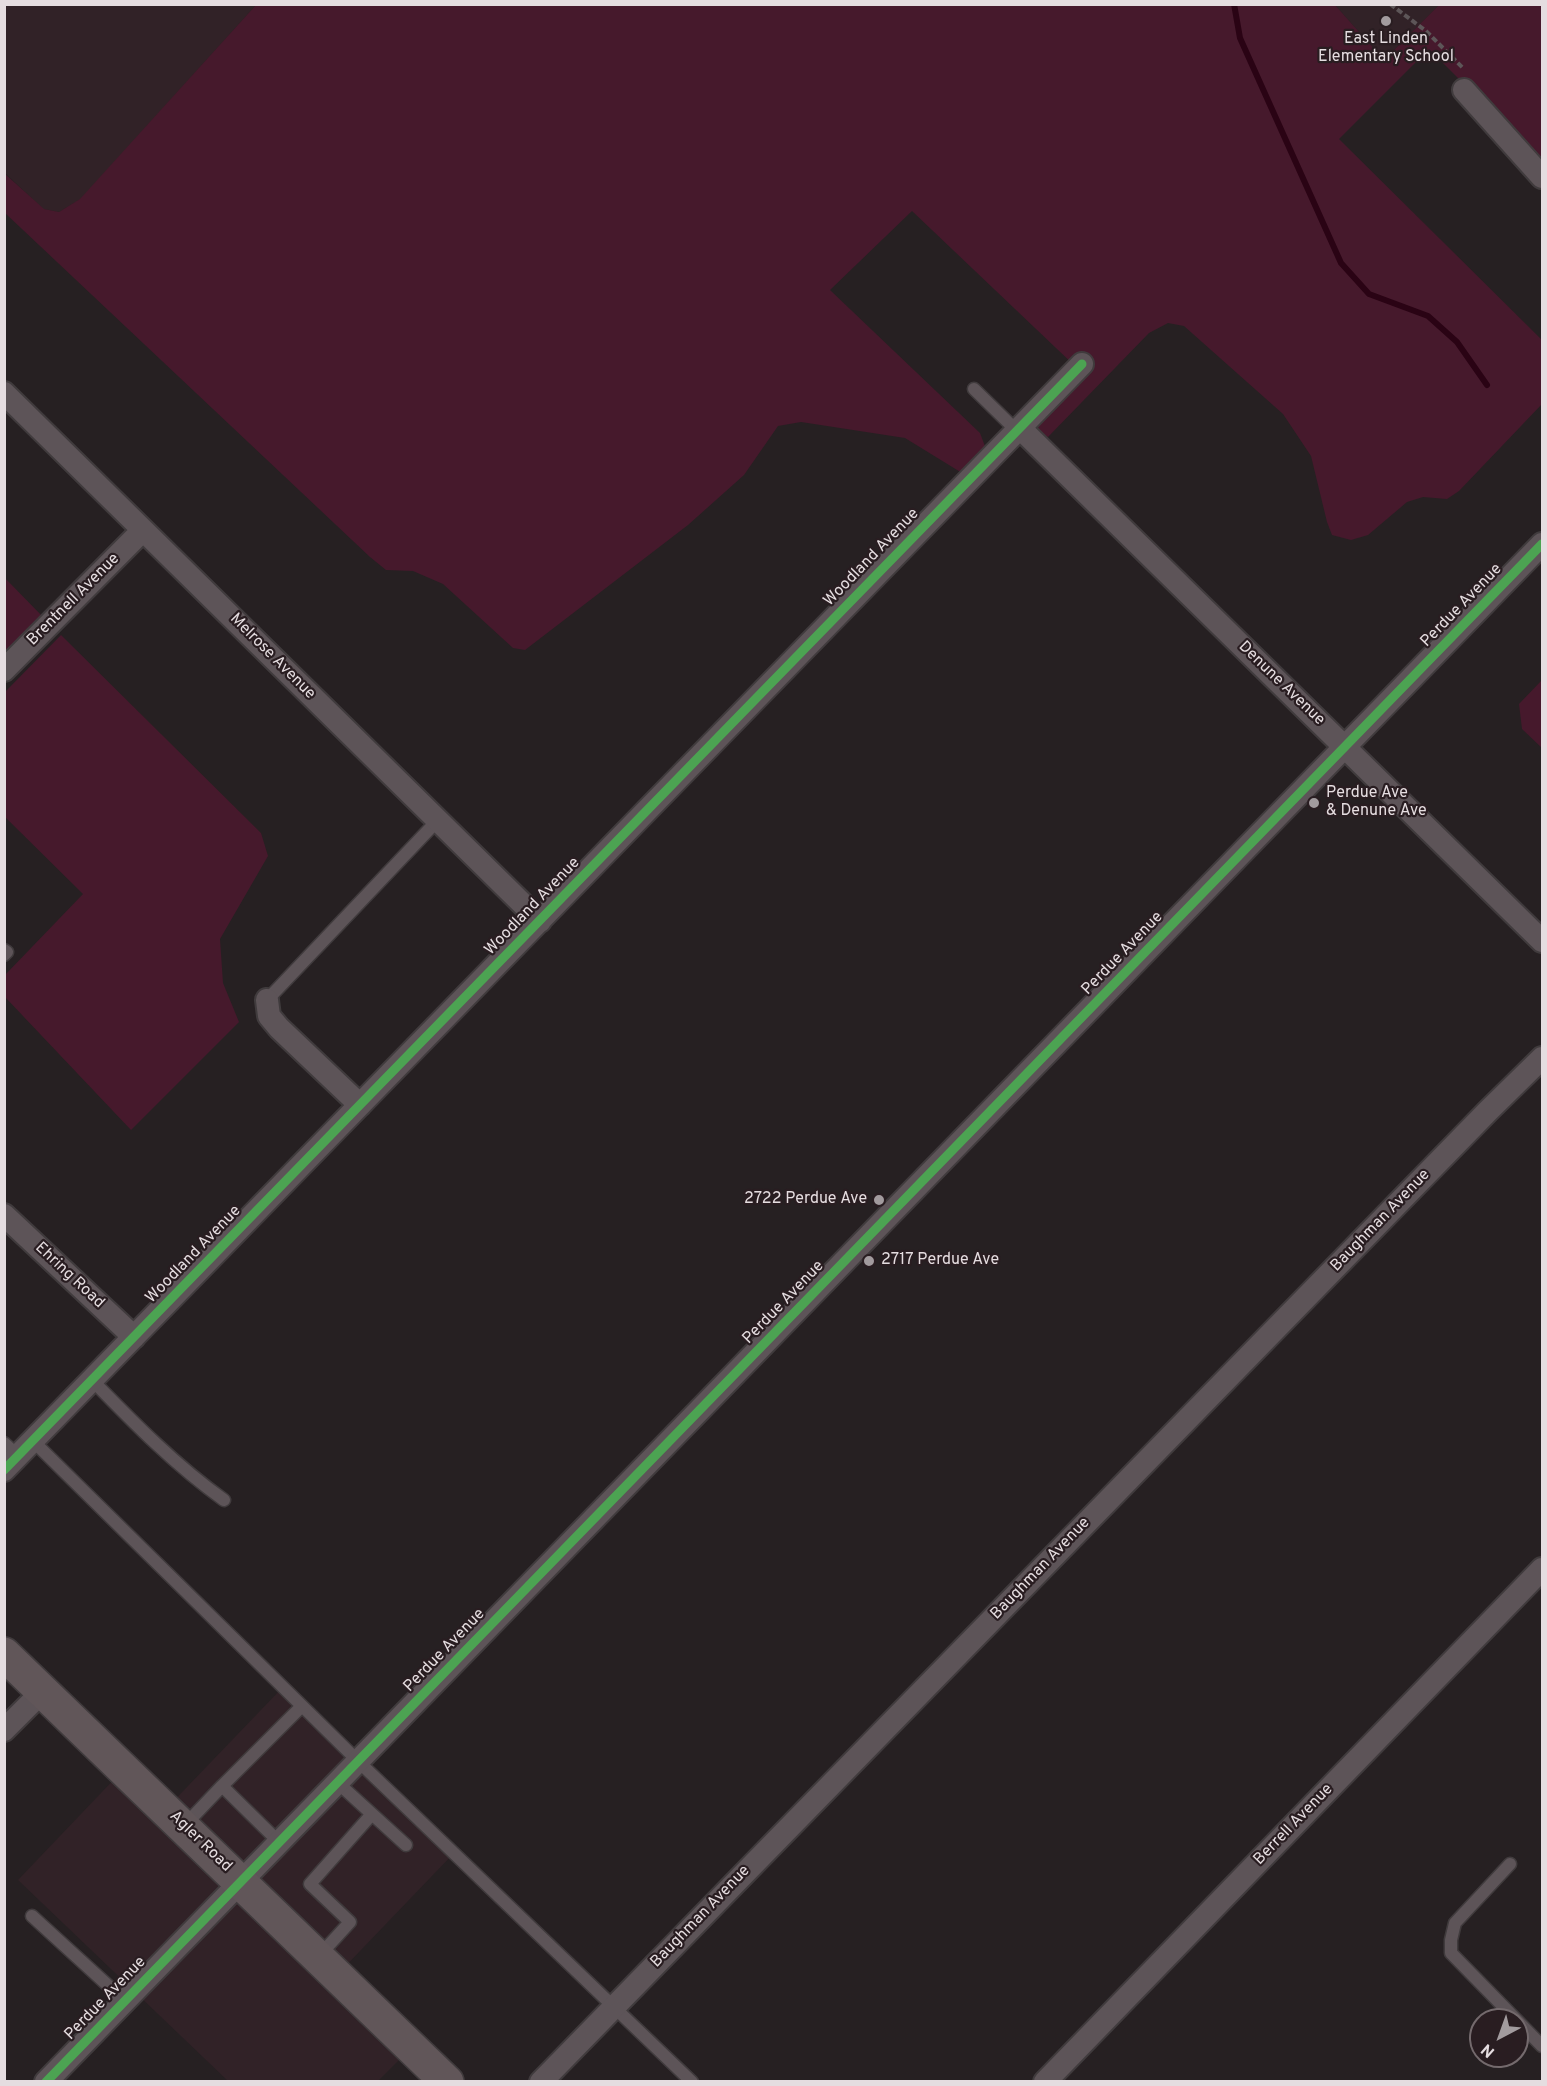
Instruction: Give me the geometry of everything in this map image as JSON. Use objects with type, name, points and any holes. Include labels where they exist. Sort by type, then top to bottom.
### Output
[{"type":"main road","name":"Agler Road","points":[[4,1654],[447,2082]]},
{"type":"street","points":[[1464,90],[1542,177]]},
{"type":"street","name":"Woodland Avenue","points":[[15,1453],[92,1380],[1083,364]]},
{"type":"street","name":"Melrose Avenue","points":[[4,393],[540,921]]},
{"type":"street","name":"Denune Avenue","points":[[1018,430],[1542,940]]},
{"type":"street","name":"Brentnell Avenue","points":[[4,670],[143,530]]},
{"type":"street","name":"Perdue Avenue","points":[[46,2082],[1542,544]]},
{"type":"street","points":[[267,1000],[269,1016],[279,1028],[360,1106]]},
{"type":"street","name":"Baughman Avenue","points":[[541,2082],[1542,1058]]},
{"type":"street","name":"Ehring Road","points":[[4,1215],[134,1337]]},
{"type":"street","name":"Berrell Avenue","points":[[1045,2082],[1542,1569]]},
{"type":"street","points":[[4,1730],[43,1691]]},
{"type":"lane","points":[[974,389],[1018,430]]},
{"type":"lane","points":[[267,1000],[438,820]]},
{"type":"lane","points":[[92,1380],[194,1479],[224,1500]]},
{"type":"lane","points":[[15,1453],[302,1706],[692,2082]]},
{"type":"lane","points":[[184,1826],[302,1706]]},
{"type":"lane","points":[[338,1783],[406,1845]]},
{"type":"lane","points":[[222,1786],[280,1843]]},
{"type":"lane","points":[[318,1957],[350,1922],[310,1884],[372,1814]]},
{"type":"lane","points":[[1510,1864],[1455,1923],[1451,1953],[1542,2046]]},
{"type":"lane","points":[[32,1916],[125,2001]]},
{"type":"shaded area","points":[[5,5],[256,5],[81,199],[59,212],[43,209],[5,173]]},
{"type":"shaded area","points":[[256,5],[1335,5],[1384,60],[1439,5],[1542,5],[1542,169],[1491,111],[1429,49],[1339,139],[1542,340],[1542,404],[1459,491],[1447,499],[1423,497],[1407,502],[1368,535],[1351,540],[1332,535],[1311,456],[1283,414],[1184,326],[1168,323],[1149,333],[1048,437],[1034,430],[1034,418],[1077,368],[912,211],[830,290],[980,433],[986,449],[962,473],[905,438],[801,422],[778,426],[744,475],[688,525],[525,650],[513,648],[443,584],[413,571],[386,570],[370,557],[5,213],[4,173],[44,209],[59,212],[80,199]]},
{"type":"shaded area","name":"East Linden Elementary School","points":[[1335,5],[1439,5],[1384,60]]},
{"type":"shaded area","points":[[5,578],[43,617],[5,655]]},
{"type":"shaded area","points":[[61,635],[261,833],[268,856],[220,939],[223,983],[239,1022],[131,1130],[5,997],[5,975],[83,894],[5,817],[5,692]]},
{"type":"shaded area","points":[[1542,680],[1542,748],[1522,729],[1519,704]]},
{"type":"shaded area","points":[[283,1687],[455,1852],[338,1974],[412,2047],[378,2081],[228,2081],[18,1880],[121,1772],[163,1812]]},
{"type":"waterway","points":[[1234,4],[1240,38],[1341,263],[1369,294],[1428,316],[1457,342],[1487,385]]},
{"type":"cycle path","points":[[4,1470],[1082,364]]},
{"type":"cycle path","points":[[46,2082],[1542,544]]},
{"type":"place","name":"East Linden Elementary School","points":[[1386,21]]},
{"type":"place","name":"Perdue Ave & Denune Ave","points":[[1314,803]]},
{"type":"place","name":"2722 Perdue Ave","points":[[879,1200]]},
{"type":"place","name":"2717 Perdue Ave","points":[[869,1261]]}]
